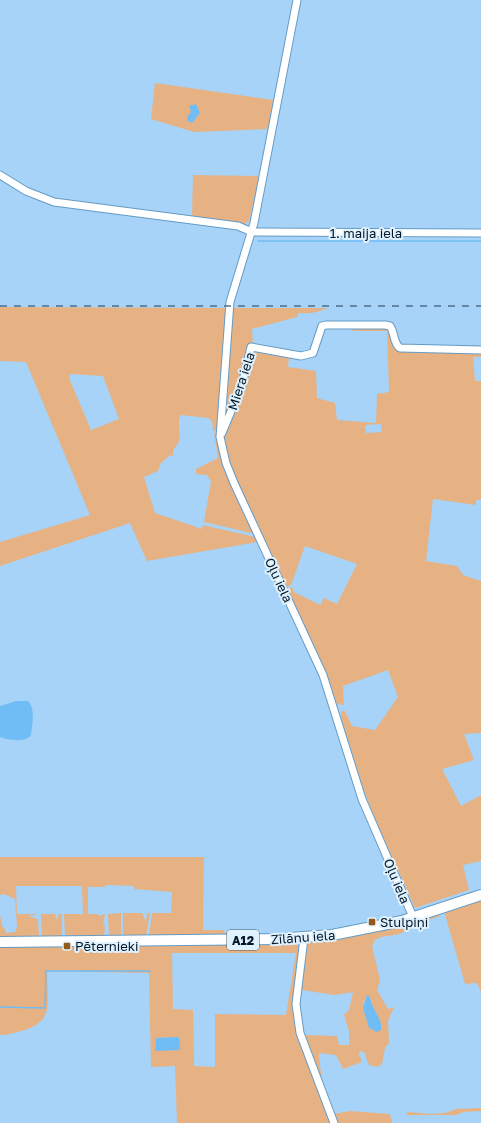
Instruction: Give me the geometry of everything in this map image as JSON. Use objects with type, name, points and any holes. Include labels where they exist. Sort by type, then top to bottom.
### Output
[{"type":"highway","name":"Zīlānu iela","points":[[0,942],[304,938],[352,932],[413,917],[481,895]]},
{"type":"street","name":"Oļu iela","points":[[297,0],[252,232],[230,302],[220,437],[226,463],[234,483],[323,675],[362,799],[413,917]]},
{"type":"street","name":"1. maija iela","points":[[0,175],[26,191],[54,202],[238,226],[252,232],[481,233]]},
{"type":"street","name":"Miera iela","points":[[220,437],[242,385],[250,347],[301,356],[312,353],[322,326],[378,325],[390,326],[393,331],[395,342],[400,348],[481,350]]},
{"type":"street","points":[[304,938],[296,996],[298,1025],[307,1055],[334,1123]]},
{"type":"shaded area","points":[[155,83],[273,100],[268,129],[194,132],[151,119]]},
{"type":"shaded area","points":[[193,175],[259,176],[249,221],[245,224],[192,217]]},
{"type":"shaded area","points":[[0,307],[226,308],[217,431],[213,431],[212,421],[208,418],[181,415],[179,421],[180,438],[173,451],[173,456],[170,455],[161,463],[158,471],[144,477],[155,513],[202,529],[203,525],[255,537],[257,542],[147,561],[130,523],[0,566],[0,542],[90,515],[26,362],[0,361]],"holes":[[[70,374],[103,376],[119,419],[91,430],[69,378]]]},
{"type":"shaded area","points":[[232,308],[327,308],[312,313],[298,313],[297,317],[252,329],[253,345],[251,346],[240,384],[224,418]]},
{"type":"shaded area","points":[[354,328],[389,328],[394,346],[481,351],[481,357],[473,357],[475,381],[481,381],[481,499],[476,501],[476,505],[433,499],[426,561],[457,566],[463,575],[481,581],[481,733],[464,734],[474,760],[442,769],[461,806],[481,795],[481,861],[463,865],[469,890],[415,908],[375,819],[362,785],[341,717],[342,711],[345,711],[352,726],[375,730],[398,697],[388,670],[343,686],[344,705],[337,704],[325,670],[288,590],[292,587],[294,592],[320,605],[324,598],[337,604],[357,564],[305,546],[291,585],[287,587],[233,474],[224,442],[224,433],[253,350],[289,357],[288,367],[316,371],[317,398],[335,403],[337,420],[376,423],[377,394],[389,392],[387,331],[352,331]],"holes":[[[381,424],[382,432],[366,433],[365,425]]]},
{"type":"shaded area","points":[[214,433],[217,434],[222,463],[253,531],[251,533],[204,522],[211,481],[207,475],[196,474],[196,469],[218,458]]},
{"type":"shaded area","points":[[0,857],[204,857],[203,930],[224,930],[226,937],[149,935],[152,913],[171,913],[172,892],[134,889],[134,886],[105,885],[105,887],[88,887],[88,914],[97,914],[100,916],[105,914],[103,924],[105,927],[104,936],[65,935],[64,914],[83,914],[82,886],[16,886],[17,914],[39,914],[28,916],[38,919],[39,937],[0,938],[0,915],[2,926],[6,933],[15,932],[17,927],[15,899],[4,894],[0,895]]},
{"type":"shaded area","points":[[481,899],[481,992],[477,983],[465,984],[444,911]]},
{"type":"shaded area","points":[[121,913],[121,937],[109,936],[108,914]]},
{"type":"shaded area","points":[[123,913],[142,913],[146,922],[147,913],[150,913],[146,936],[123,937]]},
{"type":"shaded area","points":[[41,914],[56,914],[55,917],[57,919],[59,914],[62,914],[62,937],[42,938]]},
{"type":"shaded area","points":[[438,914],[440,916],[412,926],[400,934],[381,937],[375,940],[372,946],[380,980],[377,990],[388,1009],[394,1007],[388,1021],[389,1043],[385,1048],[382,1064],[377,1067],[369,1065],[364,1052],[360,1051],[359,1054],[362,1062],[343,1069],[336,1055],[319,1053],[320,1069],[328,1099],[334,1114],[350,1111],[390,1114],[392,1123],[336,1123],[304,1035],[337,1036],[339,1045],[349,1045],[349,1031],[344,1015],[349,1010],[353,992],[335,995],[302,990],[301,986],[305,942],[324,940],[327,943],[331,939]],"holes":[[[367,995],[370,997],[373,1007],[363,1005]]]},
{"type":"shaded area","points":[[239,943],[290,943],[298,945],[299,949],[293,1008],[296,1034],[332,1123],[177,1123],[175,1066],[151,1067],[149,973],[47,971],[48,1001],[45,1016],[40,1022],[32,1027],[6,1035],[0,1035],[0,946]],"holes":[[[172,953],[296,953],[286,1015],[215,1014],[215,1067],[194,1066],[193,1010],[173,1009]],[[179,1037],[180,1038],[155,1050],[156,1038]]]},
{"type":"shaded area","points":[[481,1108],[481,1111],[463,1112],[457,1115],[406,1115],[408,1112],[431,1114],[445,1113],[456,1109]]},
{"type":"water","points":[[196,104],[200,113],[192,123],[188,121],[187,117],[191,112],[189,106]]},
{"type":"water","points":[[16,701],[28,701],[32,708],[33,718],[31,735],[29,738],[21,740],[12,740],[0,737],[0,706]]},
{"type":"water","points":[[367,995],[370,997],[372,1006],[379,1017],[381,1030],[377,1032],[369,1028],[363,1008]]},
{"type":"water","points":[[179,1037],[180,1050],[155,1051],[156,1038]]},
{"type":"waterway","points":[[258,241],[481,241]]},
{"type":"waterway","points":[[0,1007],[45,1008],[46,971],[150,971]]},
{"type":"railway","points":[[0,306],[481,306]]},
{"type":"place","name":"Stulpiņi","points":[[372,922]]},
{"type":"place","name":"Pēternieki","points":[[67,946]]}]
